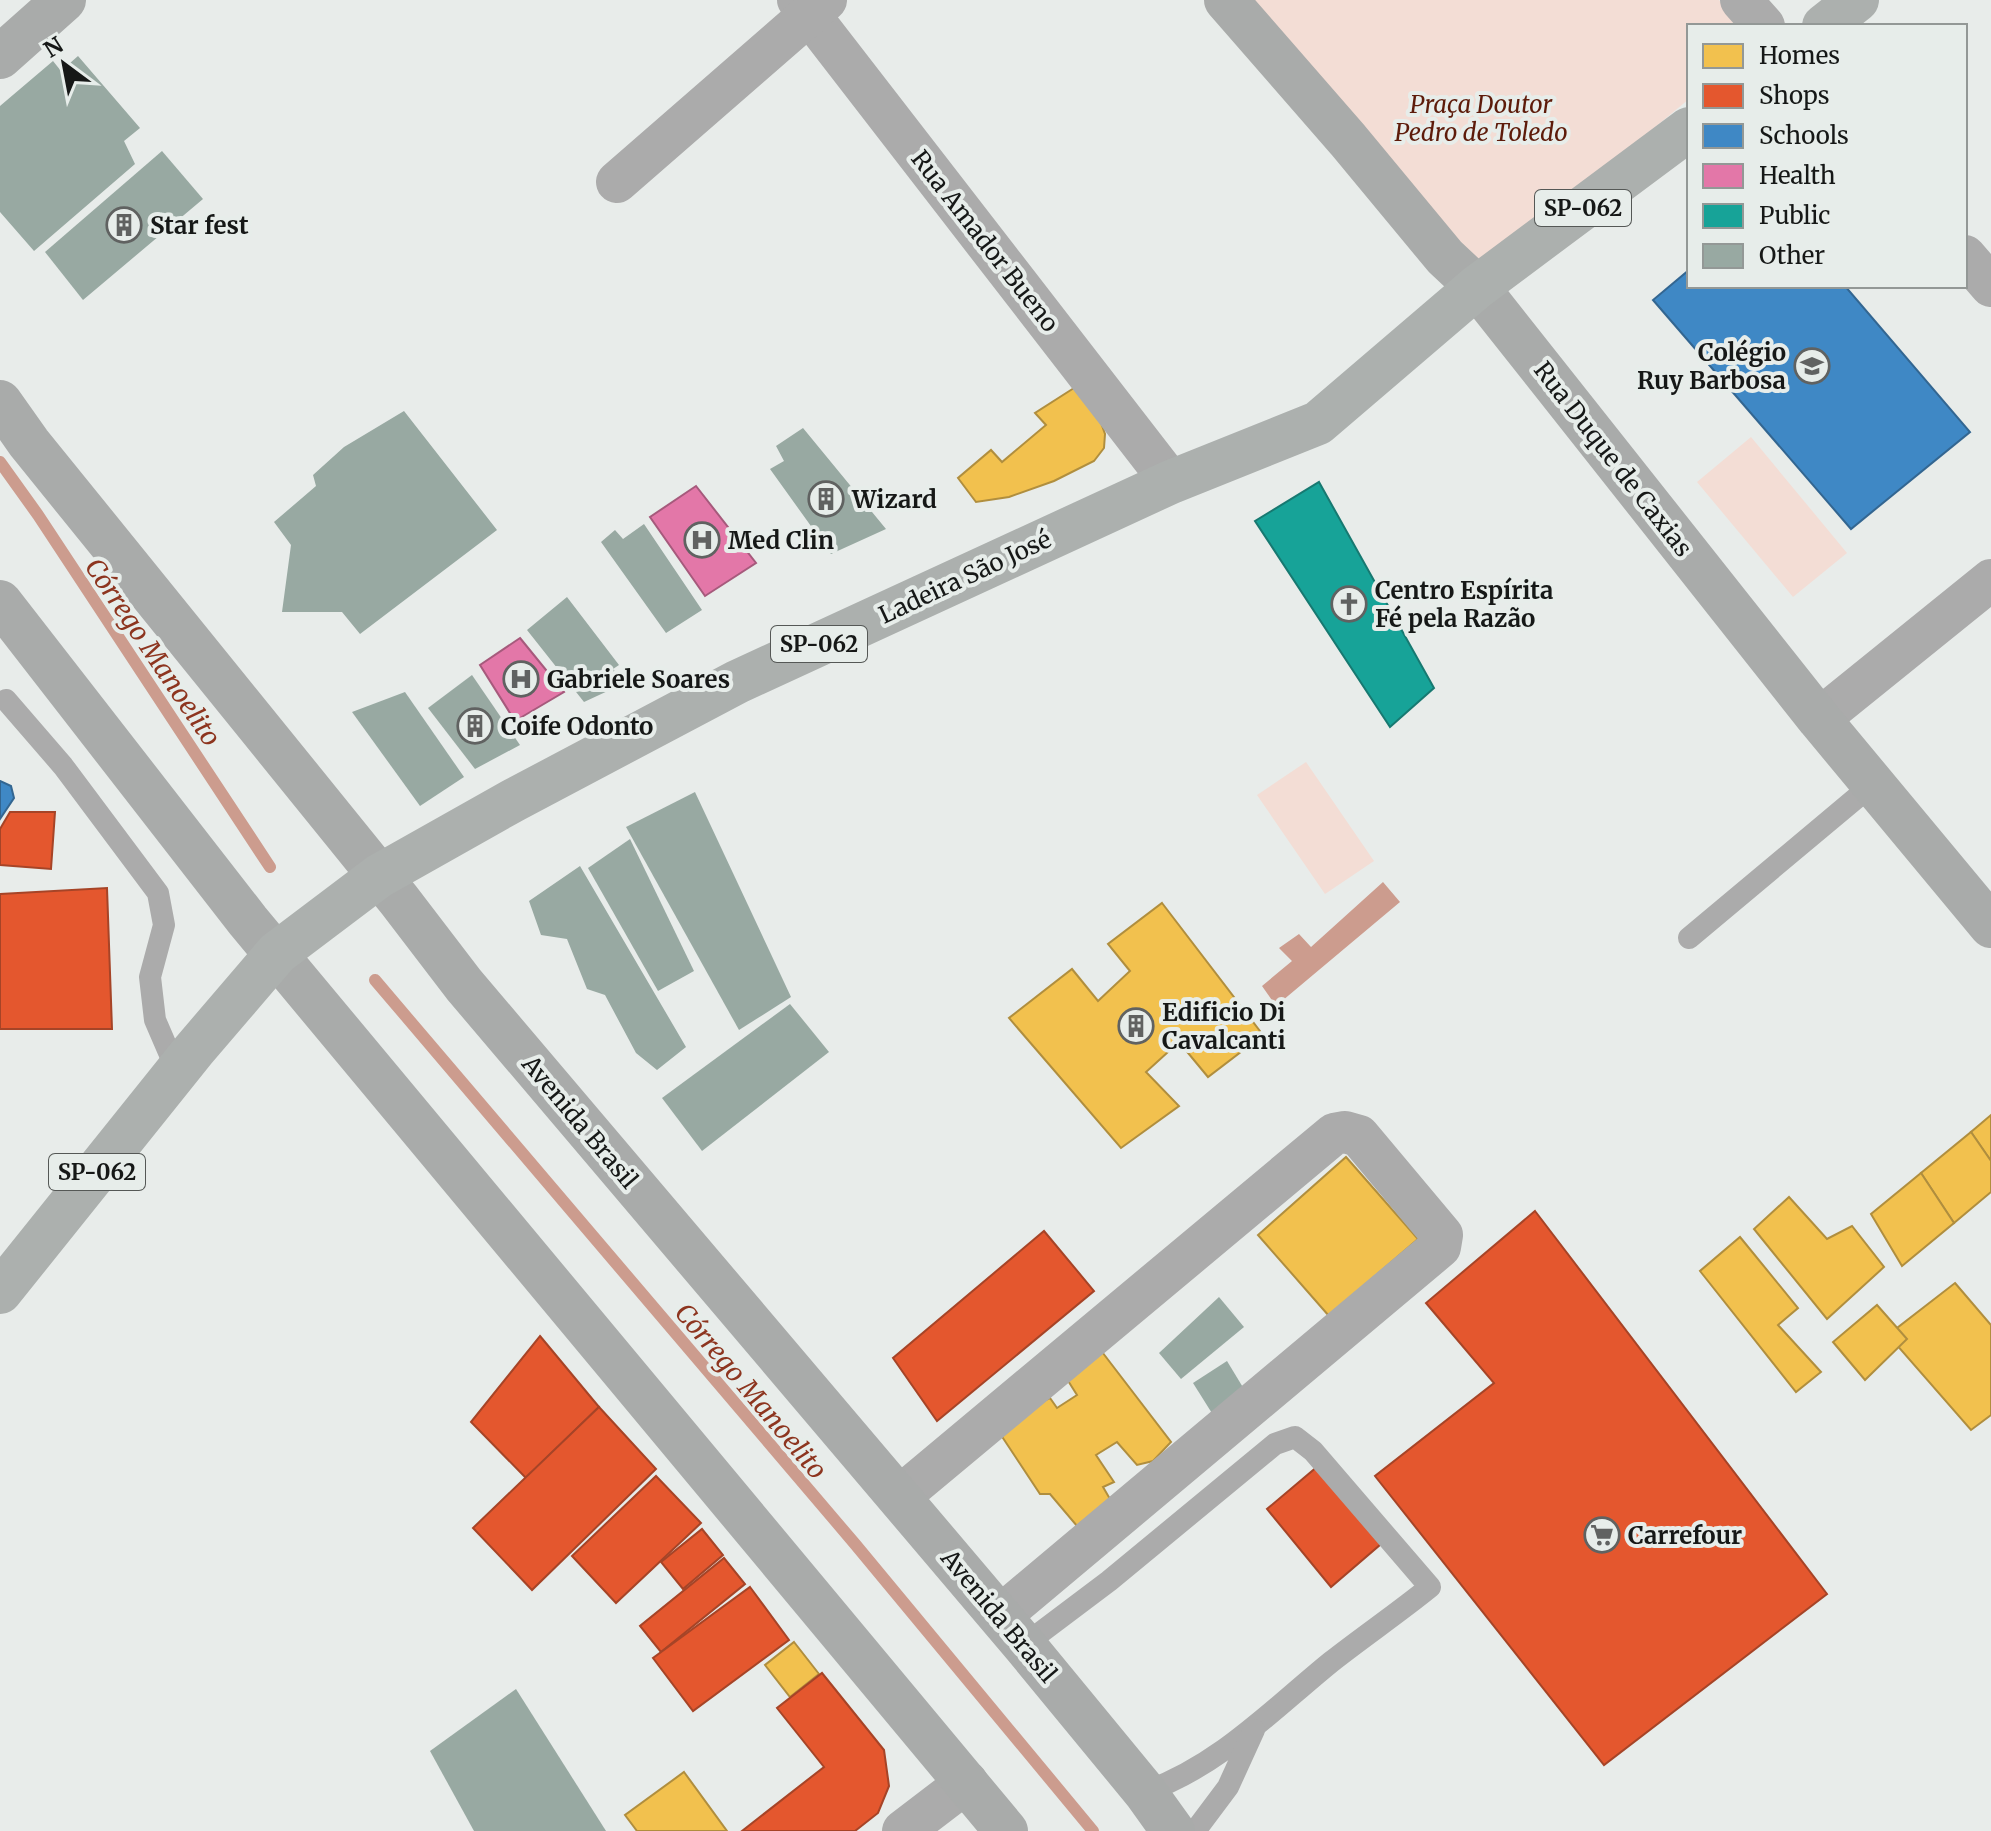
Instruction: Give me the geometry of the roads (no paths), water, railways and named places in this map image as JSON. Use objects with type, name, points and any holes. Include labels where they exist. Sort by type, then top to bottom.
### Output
[{"type":"main road","points":[[0,57],[64,0]]},
{"type":"main road","name":"Rua Duque de Caxias","points":[[1226,0],[1445,257],[1477,287],[1819,719],[1991,926]]},
{"type":"main road","points":[[1827,24],[1857,0]]},
{"type":"main road","name":"SP-062","points":[[1477,287],[1687,130]]},
{"type":"main road","name":"Ladeira São José","points":[[277,953],[379,876],[514,800],[737,682],[1171,482],[1318,423],[1477,287]]},
{"type":"main road","name":"Avenida Brasil","points":[[0,402],[29,443],[464,985],[1012,1630],[1145,1792],[1173,1831]]},
{"type":"main road","points":[[0,602],[248,921],[1006,1831]]},
{"type":"main road","name":"SP-062","points":[[0,1292],[177,1071],[277,953]]},
{"type":"street","points":[[1741,0],[1762,24]]},
{"type":"street","points":[[617,182],[811,4]]},
{"type":"street","name":"Rua Amador Bueno","points":[[811,4],[1171,482]]},
{"type":"street","points":[[1967,258],[1991,286]]},
{"type":"street","points":[[1819,719],[1991,580]]},
{"type":"street","points":[[899,1497],[1334,1134],[1345,1132],[1359,1136],[1442,1235],[1440,1247],[1012,1630]]},
{"type":"street","points":[[903,1831],[967,1782]]},
{"type":"lane","points":[[6,700],[63,766],[158,893],[164,925],[150,977],[153,1006],[155,1020],[177,1071]]},
{"type":"lane","points":[[1689,938],[1873,784]]},
{"type":"lane","points":[[1012,1630],[1109,1581],[1275,1444],[1295,1437],[1313,1451],[1430,1587],[1330,1663],[1254,1729],[1176,1781],[1145,1792]]},
{"type":"lane","points":[[1195,1831],[1228,1787],[1254,1729]]},
{"type":"waterway","name":"Córrego Manoelito","points":[[0,462],[270,867]]},
{"type":"waterway","name":"Córrego Manoelito","points":[[375,980],[855,1544],[1093,1831]]},
{"type":"place","name":"Star fest","points":[[124,225]]},
{"type":"place","name":"Colégio Ruy Barbosa","points":[[1812,366]]},
{"type":"place","name":"Wizard","points":[[826,499]]},
{"type":"place","name":"Med Clin","points":[[702,540]]},
{"type":"place","name":"Centro Espírita Fé pela Razão","points":[[1349,604]]},
{"type":"place","name":"Gabriele Soares","points":[[521,679]]},
{"type":"place","name":"Coife Odonto","points":[[475,726]]},
{"type":"place","name":"Edificio Di Cavalcanti","points":[[1136,1026]]},
{"type":"place","name":"Carrefour","points":[[1602,1535]]},
{"type":"park label","name":"Praça Doutor Pedro de Toledo","points":[[1481,118]]}]
